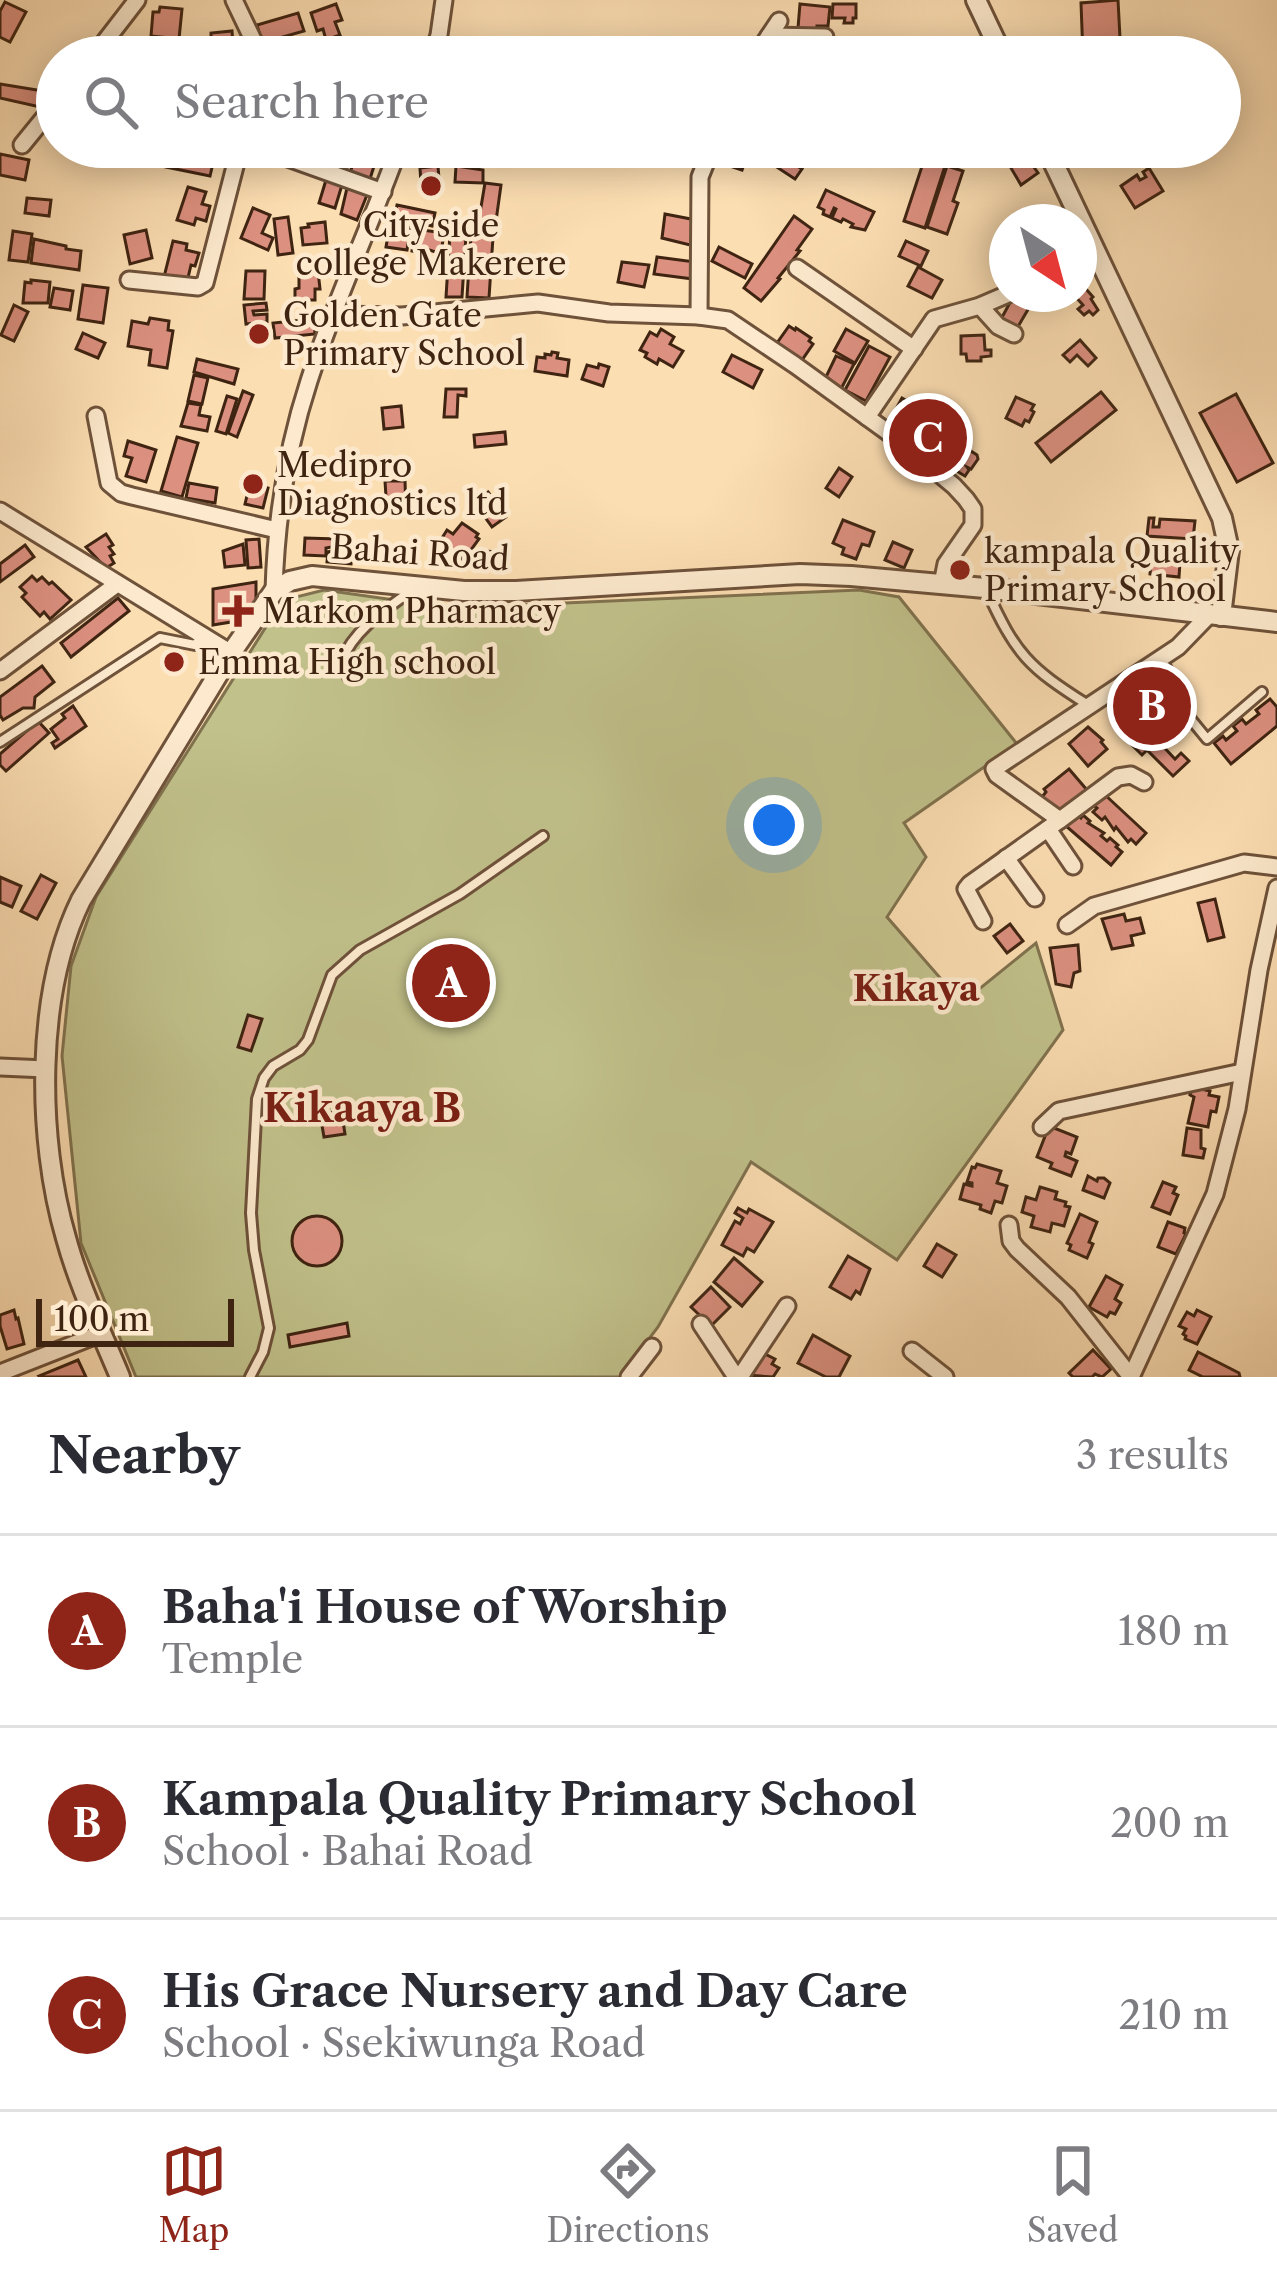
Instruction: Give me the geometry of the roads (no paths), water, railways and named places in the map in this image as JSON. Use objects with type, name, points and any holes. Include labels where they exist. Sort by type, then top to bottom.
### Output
[{"type":"street","points":[[109,36],[137,0]]},
{"type":"street","points":[[234,0],[251,36]]},
{"type":"street","points":[[439,36],[444,0]]},
{"type":"street","points":[[976,0],[993,36]]},
{"type":"street","points":[[769,36],[774,28],[818,36]]},
{"type":"street","points":[[22,145],[36,128]]},
{"type":"street","points":[[129,280],[198,287],[205,283],[235,168]]},
{"type":"street","points":[[316,168],[383,192]]},
{"type":"street","points":[[120,1377],[67,1243],[56,1198],[46,1069],[51,995],[70,921],[105,856],[274,590],[277,530],[308,383],[392,168]]},
{"type":"street","points":[[699,316],[704,168]]},
{"type":"street","points":[[1056,168],[1222,518],[1228,550],[1215,615],[1162,658],[994,769],[1054,825],[1072,866]]},
{"type":"street","points":[[797,268],[914,349]]},
{"type":"street","points":[[867,417],[934,319],[989,302]]},
{"type":"street","points":[[334,315],[402,316],[538,304],[728,320],[867,417],[954,486],[973,509],[973,525],[946,564],[942,584]]},
{"type":"street","points":[[980,306],[998,326],[1014,334]]},
{"type":"street","points":[[97,416],[107,478],[114,489],[277,530]]},
{"type":"street","points":[[0,511],[231,653]]},
{"type":"street","name":"Bahai Road","points":[[274,590],[312,576],[415,588],[516,591],[800,574],[985,588],[1277,622]]},
{"type":"street","points":[[0,671],[117,584]]},
{"type":"street","points":[[983,921],[966,889],[1118,777],[1131,775],[1144,782]]},
{"type":"street","points":[[1006,858],[1036,898]]},
{"type":"street","points":[[1067,925],[1094,906],[1244,863],[1277,867]]},
{"type":"street","points":[[1009,1225],[1017,1250],[1068,1297],[1131,1377],[1215,1194],[1237,1109],[1277,888]]},
{"type":"street","points":[[0,1067],[46,1069]]},
{"type":"street","points":[[1042,1127],[1059,1112],[1242,1072]]},
{"type":"street","points":[[701,1324],[738,1377],[787,1306]]},
{"type":"street","points":[[0,1373],[102,1333]]},
{"type":"street","points":[[629,1377],[652,1347]]},
{"type":"street","points":[[912,1351],[945,1377]]},
{"type":"lane","points":[[348,677],[341,662],[347,647],[377,615],[415,588]]},
{"type":"lane","points":[[985,588],[1017,650],[1043,676],[1089,706]]},
{"type":"lane","points":[[0,742],[160,638],[195,646],[203,635]]},
{"type":"lane","points":[[1162,658],[1170,675],[1166,689],[1207,739],[1262,692]]},
{"type":"lane","points":[[250,1377],[269,1328],[251,1213],[257,1099],[264,1078],[272,1066],[308,1040],[332,975],[360,950],[460,894],[543,836]]},
{"type":"place","name":"City side college Makerere","points":[[431,186]]},
{"type":"place","name":"Golden Gate Primary School","points":[[259,334]]},
{"type":"place","name":"His Grace Nursery and Day Care","points":[[928,438]]},
{"type":"place","name":"Medipro Diagnostics ltd","points":[[253,484]]},
{"type":"place","name":"kampala Quality Primary School","points":[[960,570]]},
{"type":"place","name":"Markom Pharmacy","points":[[238,611]]},
{"type":"place","name":"Emma High school","points":[[174,662]]},
{"type":"place","name":"Kampala Quality Primary School","points":[[1152,706]]},
{"type":"place","name":"Baha'i House of Worship","points":[[451,983]]},
{"type":"district","name":"Kikaya","points":[[916,988]]},
{"type":"district","name":"Kikaaya B","points":[[362,1108]]}]
